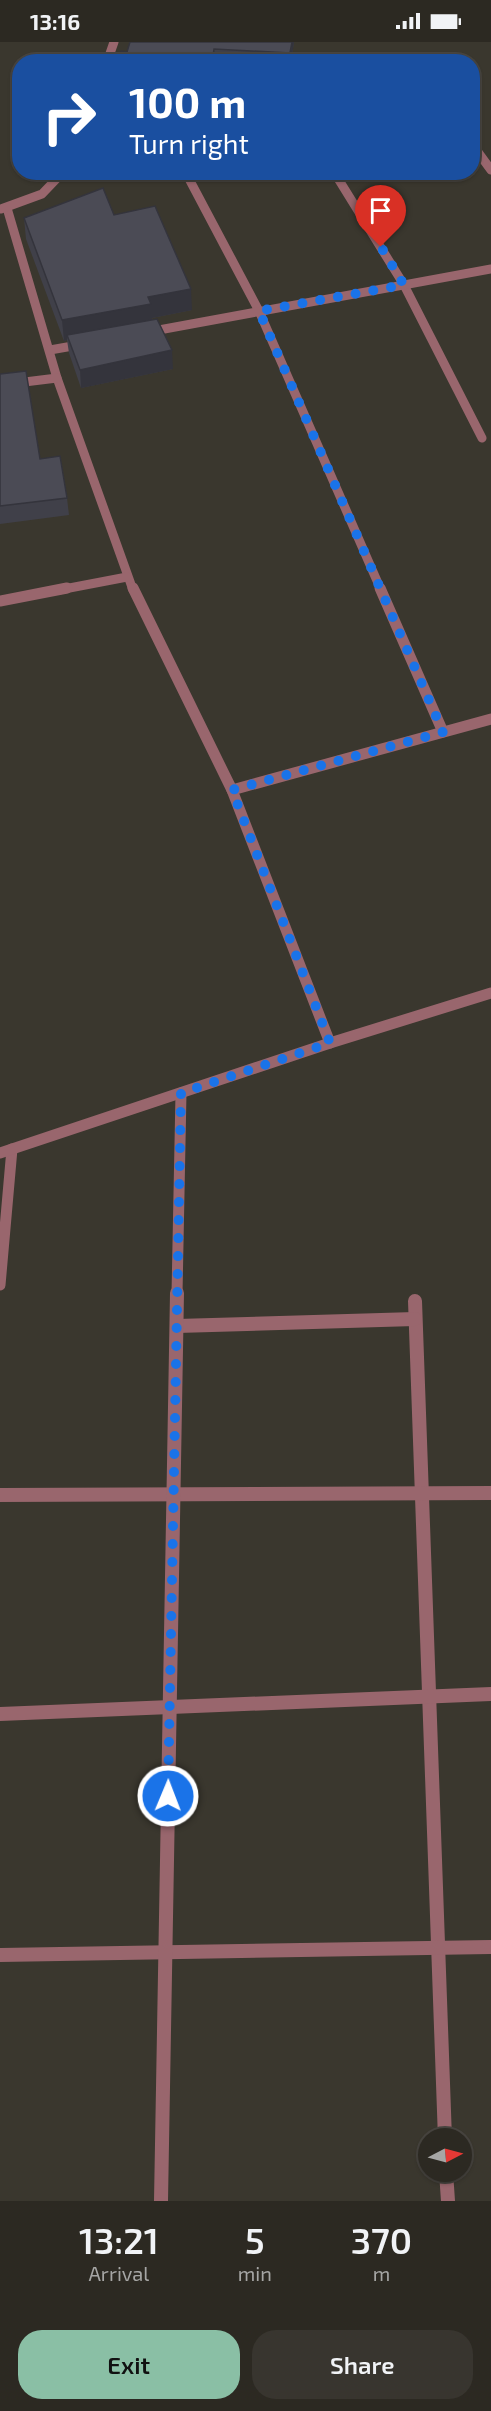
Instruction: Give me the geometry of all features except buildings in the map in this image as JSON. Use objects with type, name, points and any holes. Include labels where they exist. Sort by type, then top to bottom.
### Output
[{"type":"street","points":[[480,155],[491,170]]},
{"type":"street","points":[[55,180],[42,194],[4,209],[57,378],[127,577],[232,790],[330,1043]]},
{"type":"street","points":[[190,180],[259,311],[443,732]]},
{"type":"street","points":[[339,180],[404,285],[482,438]]},
{"type":"street","points":[[143,333],[491,269]]},
{"type":"street","points":[[50,350],[96,342]]},
{"type":"street","points":[[0,385],[57,378]]},
{"type":"street","points":[[0,601],[127,577]]},
{"type":"street","points":[[232,790],[491,719]]},
{"type":"street","points":[[0,1285],[6,1151],[330,1043],[491,993]]},
{"type":"street","points":[[161,2201],[181,1093]]},
{"type":"street","points":[[415,1300],[445,2128]]},
{"type":"street","points":[[177,1326],[415,1319]]},
{"type":"street","points":[[0,1495],[491,1493]]},
{"type":"street","points":[[0,1714],[491,1694]]},
{"type":"street","points":[[0,1955],[491,1947]]},
{"type":"street","points":[[447,2182],[448,2201]]},
{"type":"route","points":[[168,1796],[181,1093],[330,1043],[232,790],[443,732],[259,311],[404,285],[381,247]]}]
